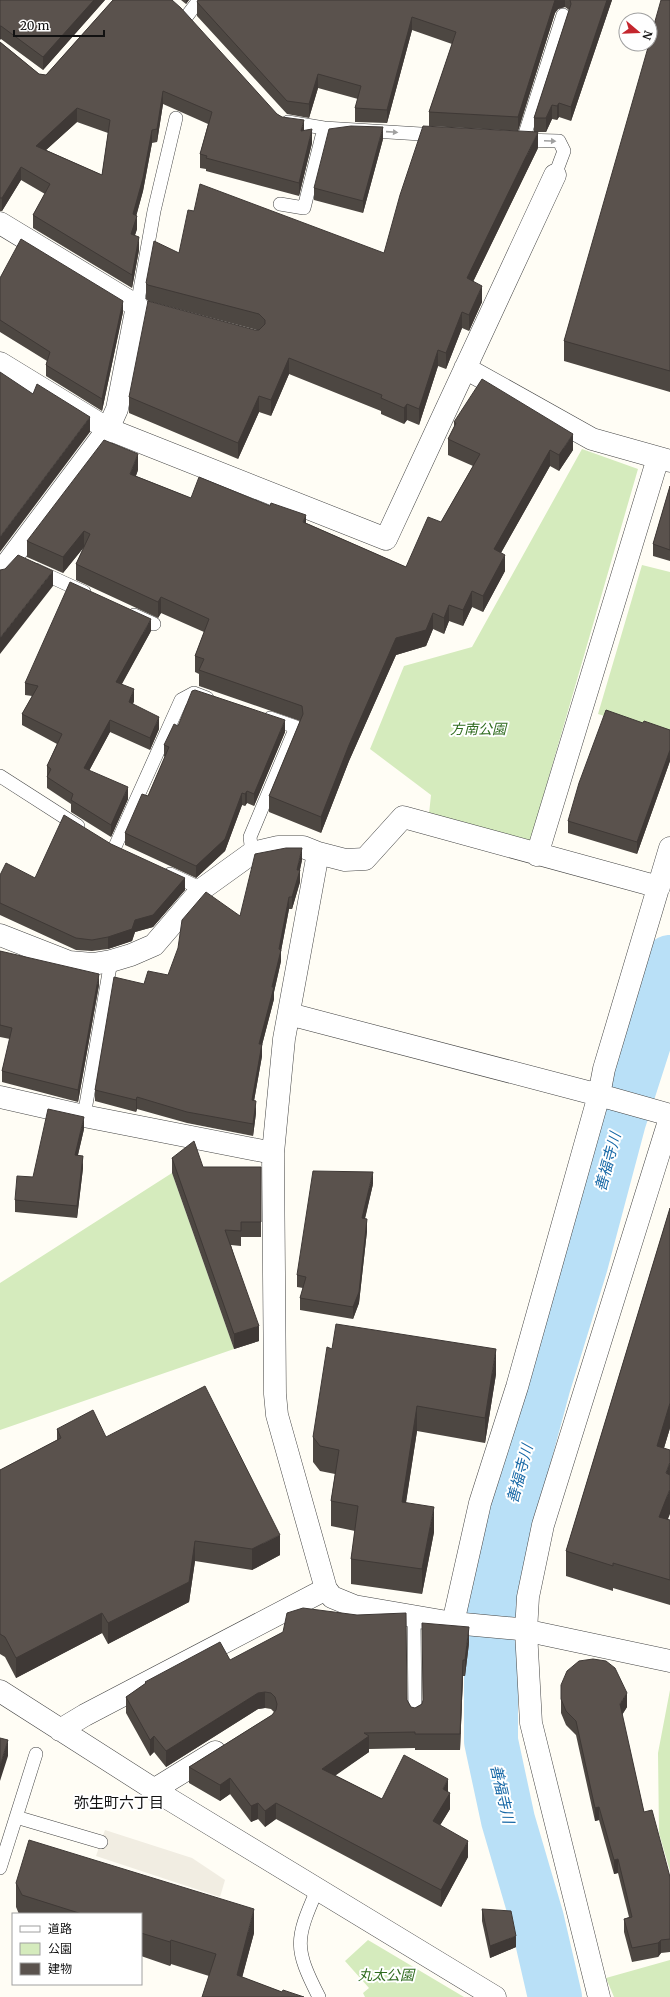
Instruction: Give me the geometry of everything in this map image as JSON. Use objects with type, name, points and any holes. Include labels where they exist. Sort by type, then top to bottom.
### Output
[{"type":"street","points":[[0,363],[108,429],[386,539],[555,175]]},
{"type":"street","points":[[0,223],[144,308],[118,409],[108,429],[6,566]]},
{"type":"street","points":[[465,368],[592,439],[664,459],[537,854]]},
{"type":"street","points":[[0,935],[69,962],[93,964],[111,961],[131,955],[154,945],[202,889],[252,853],[278,847],[303,847],[318,853],[345,860],[365,859],[403,817],[658,887]]},
{"type":"street","points":[[463,1624],[480,1502],[517,1387],[606,1096],[604,1069],[670,848]]},
{"type":"street","points":[[318,853],[290,1014],[284,1039],[273,1153],[275,1394],[277,1415],[326,1589],[332,1597],[354,1606],[463,1624],[523,1630],[670,1661]]},
{"type":"street","points":[[290,1014],[606,1096],[666,1115],[543,1525],[528,1597],[523,1630],[531,1722],[600,1997]]},
{"type":"street","points":[[0,1097],[84,1116],[273,1153]]},
{"type":"street","points":[[60,1730],[85,1715],[326,1589]]},
{"type":"street","points":[[0,1690],[60,1730],[317,1890],[494,1997]]},
{"type":"street","points":[[155,1789],[232,1740]]},
{"type":"lane","points":[[187,16],[198,0]]},
{"type":"lane","points":[[175,5],[198,28]]},
{"type":"lane","points":[[523,140],[563,15]]},
{"type":"lane","points":[[277,116],[283,122],[324,128],[451,136]]},
{"type":"lane","points":[[144,308],[154,211],[176,118]]},
{"type":"lane","points":[[280,204],[304,208],[324,128]]},
{"type":"lane","points":[[507,139],[559,141],[564,150],[555,175]]},
{"type":"lane","points":[[6,566],[97,598]]},
{"type":"lane","points":[[126,611],[154,624]]},
{"type":"lane","points":[[114,849],[181,700],[194,693],[216,700]]},
{"type":"lane","points":[[252,853],[250,837],[296,727],[260,715]]},
{"type":"lane","points":[[0,776],[87,832]]},
{"type":"lane","points":[[101,840],[114,849],[128,855]]},
{"type":"lane","points":[[155,867],[202,889]]},
{"type":"lane","points":[[84,1116],[111,961]]},
{"type":"lane","points":[[414,1616],[415,1716]]},
{"type":"lane","points":[[0,1868],[36,1754]]},
{"type":"lane","points":[[16,1817],[101,1842]]},
{"type":"lane","points":[[317,1890],[302,1925],[300,1950],[306,1972],[319,1997]]},
{"type":"green space","name":"方南公園","points":[[582,449],[638,469],[530,842],[429,814],[431,795],[370,749],[404,666],[472,647]]},
{"type":"green space","points":[[642,565],[670,572],[670,735],[598,714]]},
{"type":"green space","points":[[172,1173],[234,1349],[0,1430],[0,1283]]},
{"type":"green space","points":[[670,1690],[670,1871],[659,1833],[658,1753]]},
{"type":"green space","name":"丸太公園","points":[[368,1940],[464,1997],[365,1997],[363,1993],[369,1988],[345,1961]]},
{"type":"green space","points":[[670,1960],[670,1997],[614,1997],[606,1978]]},
{"type":"shaded area","points":[[105,1830],[192,1858],[225,1880],[220,1897],[96,1856]]},
{"type":"building","points":[[0,0],[94,0],[43,57],[0,26]]},
{"type":"building","points":[[113,0],[172,0],[181,8],[277,114],[282,117],[304,120],[301,131],[312,129],[299,183],[206,158],[207,156],[200,154],[212,112],[163,91],[157,129],[152,130],[143,178],[133,214],[137,216],[131,234],[139,237],[132,275],[33,215],[50,184],[21,167],[2,198],[0,198],[0,42],[39,74],[46,75]],"holes":[[[77,108],[110,120],[102,175],[36,146]]]},
{"type":"building","points":[[198,0],[555,0],[518,117],[429,112],[456,32],[412,17],[387,110],[355,108],[361,86],[318,74],[309,104],[287,101],[197,2]]},
{"type":"building","points":[[570,0],[607,0],[571,107],[559,103],[557,106],[552,105],[546,118],[534,118],[571,4]]},
{"type":"building","points":[[661,0],[670,0],[670,371],[564,341],[647,52],[658,52],[658,12]]},
{"type":"building","points":[[351,126],[383,127],[363,201],[314,188],[329,129]]},
{"type":"building","points":[[423,126],[538,132],[467,278],[482,286],[469,315],[462,312],[446,353],[438,350],[419,409],[407,404],[404,408],[381,398],[382,395],[289,358],[271,400],[259,396],[238,443],[129,397],[148,301],[255,330],[259,330],[265,324],[265,320],[259,314],[148,285],[146,283],[154,241],[179,253],[188,210],[194,211],[200,184],[384,253],[400,195]]},
{"type":"building","points":[[21,239],[123,301],[102,399],[46,365],[50,352],[0,320],[0,278]]},
{"type":"building","points":[[0,372],[33,394],[37,384],[90,417],[0,537]]},
{"type":"building","points":[[482,379],[573,434],[559,455],[550,450],[494,549],[505,555],[483,596],[472,591],[463,610],[449,605],[444,618],[433,613],[426,630],[396,638],[349,745],[321,817],[269,796],[303,714],[302,706],[199,670],[204,659],[195,656],[209,619],[161,597],[158,602],[76,564],[90,534],[84,531],[63,557],[27,541],[104,440],[138,454],[130,474],[191,498],[199,477],[270,506],[271,503],[306,515],[303,522],[406,567],[428,517],[441,522],[480,454],[448,439],[456,423],[454,422]]},
{"type":"building","points":[[670,486],[670,550],[653,544]]},
{"type":"building","points":[[18,555],[53,571],[0,638],[0,570],[5,569]]},
{"type":"building","points":[[70,582],[151,619],[116,682],[134,689],[129,702],[159,717],[150,738],[110,720],[84,768],[128,787],[111,825],[71,800],[73,794],[47,777],[51,769],[47,766],[62,734],[22,714],[38,686],[25,683]]},
{"type":"building","points":[[195,690],[285,720],[254,794],[247,791],[245,794],[242,793],[225,839],[196,866],[125,833],[142,794],[148,796],[169,747],[164,745],[174,724],[178,726],[192,691]]},
{"type":"building","points":[[606,710],[643,723],[644,721],[670,730],[670,750],[637,842],[568,821],[579,783]]},
{"type":"building","points":[[64,815],[111,844],[185,878],[153,915],[135,920],[132,929],[108,937],[92,940],[76,938],[0,903],[0,875],[6,863],[35,878]]},
{"type":"building","points":[[286,848],[302,848],[297,870],[300,870],[292,897],[289,897],[279,949],[281,950],[272,987],[274,987],[259,1044],[262,1044],[252,1100],[256,1101],[253,1124],[187,1112],[137,1097],[136,1100],[95,1090],[114,977],[144,984],[148,971],[168,975],[178,948],[182,920],[206,892],[240,916],[255,854]]},
{"type":"building","points":[[0,951],[99,974],[78,1090],[2,1071],[12,1028],[0,1025]]},
{"type":"building","points":[[48,1109],[84,1117],[75,1155],[83,1156],[77,1206],[15,1200],[17,1176],[33,1177]]},
{"type":"building","points":[[194,1141],[203,1167],[261,1167],[261,1222],[241,1222],[241,1231],[225,1230],[259,1326],[234,1334],[172,1158]]},
{"type":"building","points":[[313,1171],[373,1172],[362,1218],[367,1219],[359,1292],[353,1307],[300,1298],[306,1277],[297,1275]]},
{"type":"building","points":[[670,1208],[670,1403],[657,1446],[670,1450],[670,1462],[666,1473],[670,1475],[670,1489],[659,1517],[670,1520],[670,1580],[613,1563],[613,1566],[566,1551]]},
{"type":"building","points":[[336,1324],[496,1349],[485,1418],[417,1406],[402,1502],[434,1507],[422,1569],[351,1559],[358,1506],[331,1501],[339,1450],[320,1446],[313,1437],[327,1347],[332,1349]]},
{"type":"building","points":[[205,1386],[280,1535],[252,1549],[195,1541],[189,1582],[108,1623],[102,1613],[16,1658],[5,1637],[0,1634],[0,1470],[61,1438],[57,1429],[93,1410],[106,1437]]},
{"type":"building","points":[[303,1608],[357,1615],[406,1613],[407,1700],[411,1707],[415,1708],[422,1704],[423,1700],[422,1623],[469,1627],[465,1660],[463,1660],[460,1734],[415,1734],[415,1732],[364,1733],[369,1736],[322,1769],[382,1799],[404,1755],[448,1779],[443,1789],[450,1793],[433,1821],[468,1841],[441,1890],[276,1803],[265,1811],[258,1803],[251,1806],[230,1778],[220,1785],[189,1767],[272,1715],[276,1710],[277,1704],[275,1697],[271,1693],[258,1693],[166,1751],[154,1736],[150,1740],[126,1697],[146,1683],[145,1682],[220,1642],[230,1660],[283,1632],[287,1613]]},
{"type":"building","points":[[593,1659],[606,1661],[615,1668],[627,1693],[620,1704],[644,1812],[652,1810],[670,1877],[670,1939],[632,1948],[624,1919],[632,1917],[618,1859],[614,1860],[599,1807],[595,1808],[576,1721],[566,1711],[561,1699],[561,1685],[567,1671],[579,1661]]},
{"type":"building","points":[[0,1738],[8,1740],[0,1766]]},
{"type":"building","points":[[29,1840],[254,1909],[237,1975],[282,1992],[283,1990],[304,1997],[202,1997],[216,1954],[171,1940],[170,1942],[142,1933],[142,1913],[79,1913],[22,1895],[16,1883]]},
{"type":"building","points":[[482,1909],[511,1911],[516,1936],[490,1946]]},
{"type":"waterway","name":"善福寺川","points":[[555,1997],[537,1919],[508,1820],[491,1741],[491,1660],[495,1598],[507,1521],[544,1384],[581,1264],[619,1121],[670,962]]},
{"type":"district","name":"弥生町六丁目","points":[[119,1803]]}]
